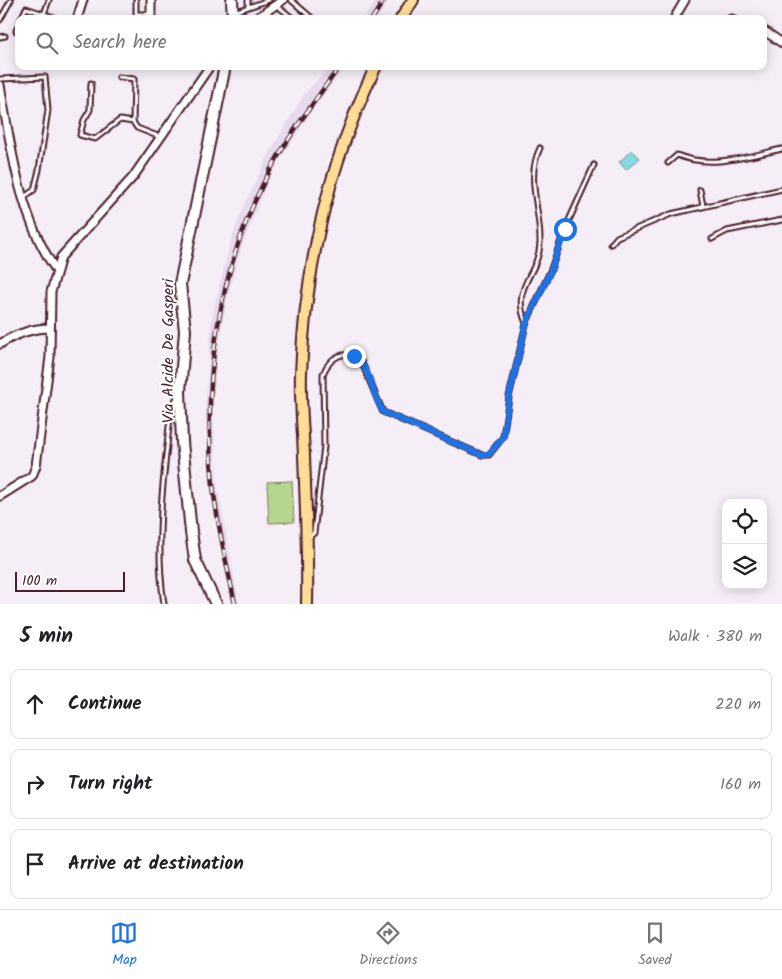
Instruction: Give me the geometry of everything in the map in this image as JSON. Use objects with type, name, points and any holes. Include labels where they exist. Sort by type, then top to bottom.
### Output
[{"type":"main road","points":[[232,0],[233,15]]},
{"type":"main road","points":[[404,15],[413,0]]},
{"type":"main road","name":"Via Alcide De Gasperi","points":[[216,604],[207,589],[195,560],[182,442],[180,391],[184,331],[180,284],[224,70]]},
{"type":"main road","points":[[307,604],[308,538],[301,375],[309,282],[320,225],[340,152],[357,105],[374,70]]},
{"type":"street","points":[[78,15],[83,0]]},
{"type":"street","points":[[151,0],[151,15]]},
{"type":"street","points":[[259,15],[273,2],[283,0]]},
{"type":"street","points":[[676,15],[678,8],[685,0]]},
{"type":"street","points":[[767,33],[782,43]]},
{"type":"street","points":[[0,496],[32,476],[36,466],[50,357],[50,292],[61,257],[133,178],[207,70]]},
{"type":"street","points":[[0,85],[12,158],[43,251],[56,270]]},
{"type":"street","points":[[0,344],[22,332],[36,328],[50,328]]},
{"type":"lane","points":[[0,20],[11,0]]},
{"type":"lane","points":[[22,15],[26,8],[44,14],[48,0]]},
{"type":"lane","points":[[136,0],[136,14],[144,15]]},
{"type":"lane","points":[[248,0],[248,6]]},
{"type":"lane","points":[[291,0],[308,15]]},
{"type":"lane","points":[[234,15],[248,6],[273,2],[289,15]]},
{"type":"lane","points":[[0,37],[5,36]]},
{"type":"lane","points":[[0,80],[45,77],[48,110],[39,170],[34,190],[24,197]]},
{"type":"lane","points":[[120,77],[134,79],[133,122],[138,128],[161,138]]},
{"type":"lane","points":[[91,83],[90,110],[84,120],[80,135],[95,139],[120,120],[133,122]]},
{"type":"lane","points":[[526,324],[520,310],[520,300],[540,244],[532,175],[534,160],[540,148]]},
{"type":"lane","points":[[668,163],[677,155],[687,160],[706,161],[740,159],[782,149]]},
{"type":"lane","points":[[308,538],[314,533],[324,446],[323,374],[327,364],[334,356],[343,354],[354,356],[365,366],[378,405],[383,412],[482,455],[489,454],[503,437],[509,397],[526,324],[551,270],[565,229],[594,165]]},
{"type":"lane","points":[[611,244],[617,238],[671,214],[782,189]]},
{"type":"lane","points":[[700,190],[703,206]]},
{"type":"lane","points":[[712,239],[727,231],[782,220]]},
{"type":"lane","points":[[164,604],[160,572],[164,469],[171,407],[180,391]]},
{"type":"shaded area","points":[[376,0],[389,0],[380,15],[367,15]]},
{"type":"shaded area","points":[[327,70],[343,70],[317,103],[280,159],[268,181],[242,246],[230,287],[216,363],[213,410],[217,484],[239,604],[231,604],[210,486],[205,411],[212,316],[231,240],[243,208],[270,152],[305,93]]},
{"type":"green space","points":[[292,481],[294,522],[269,523],[267,482]]},
{"type":"water","points":[[632,150],[640,158],[626,170],[619,162]]},
{"type":"railway","points":[[375,15],[384,0]]},
{"type":"railway","points":[[235,604],[217,515],[210,446],[212,368],[217,329],[225,290],[236,252],[249,215],[265,180],[291,136],[337,70]]},
{"type":"route","points":[[354,356],[365,366],[378,405],[383,412],[482,455],[489,454],[503,437],[509,397],[526,324],[551,270],[565,229]]}]
